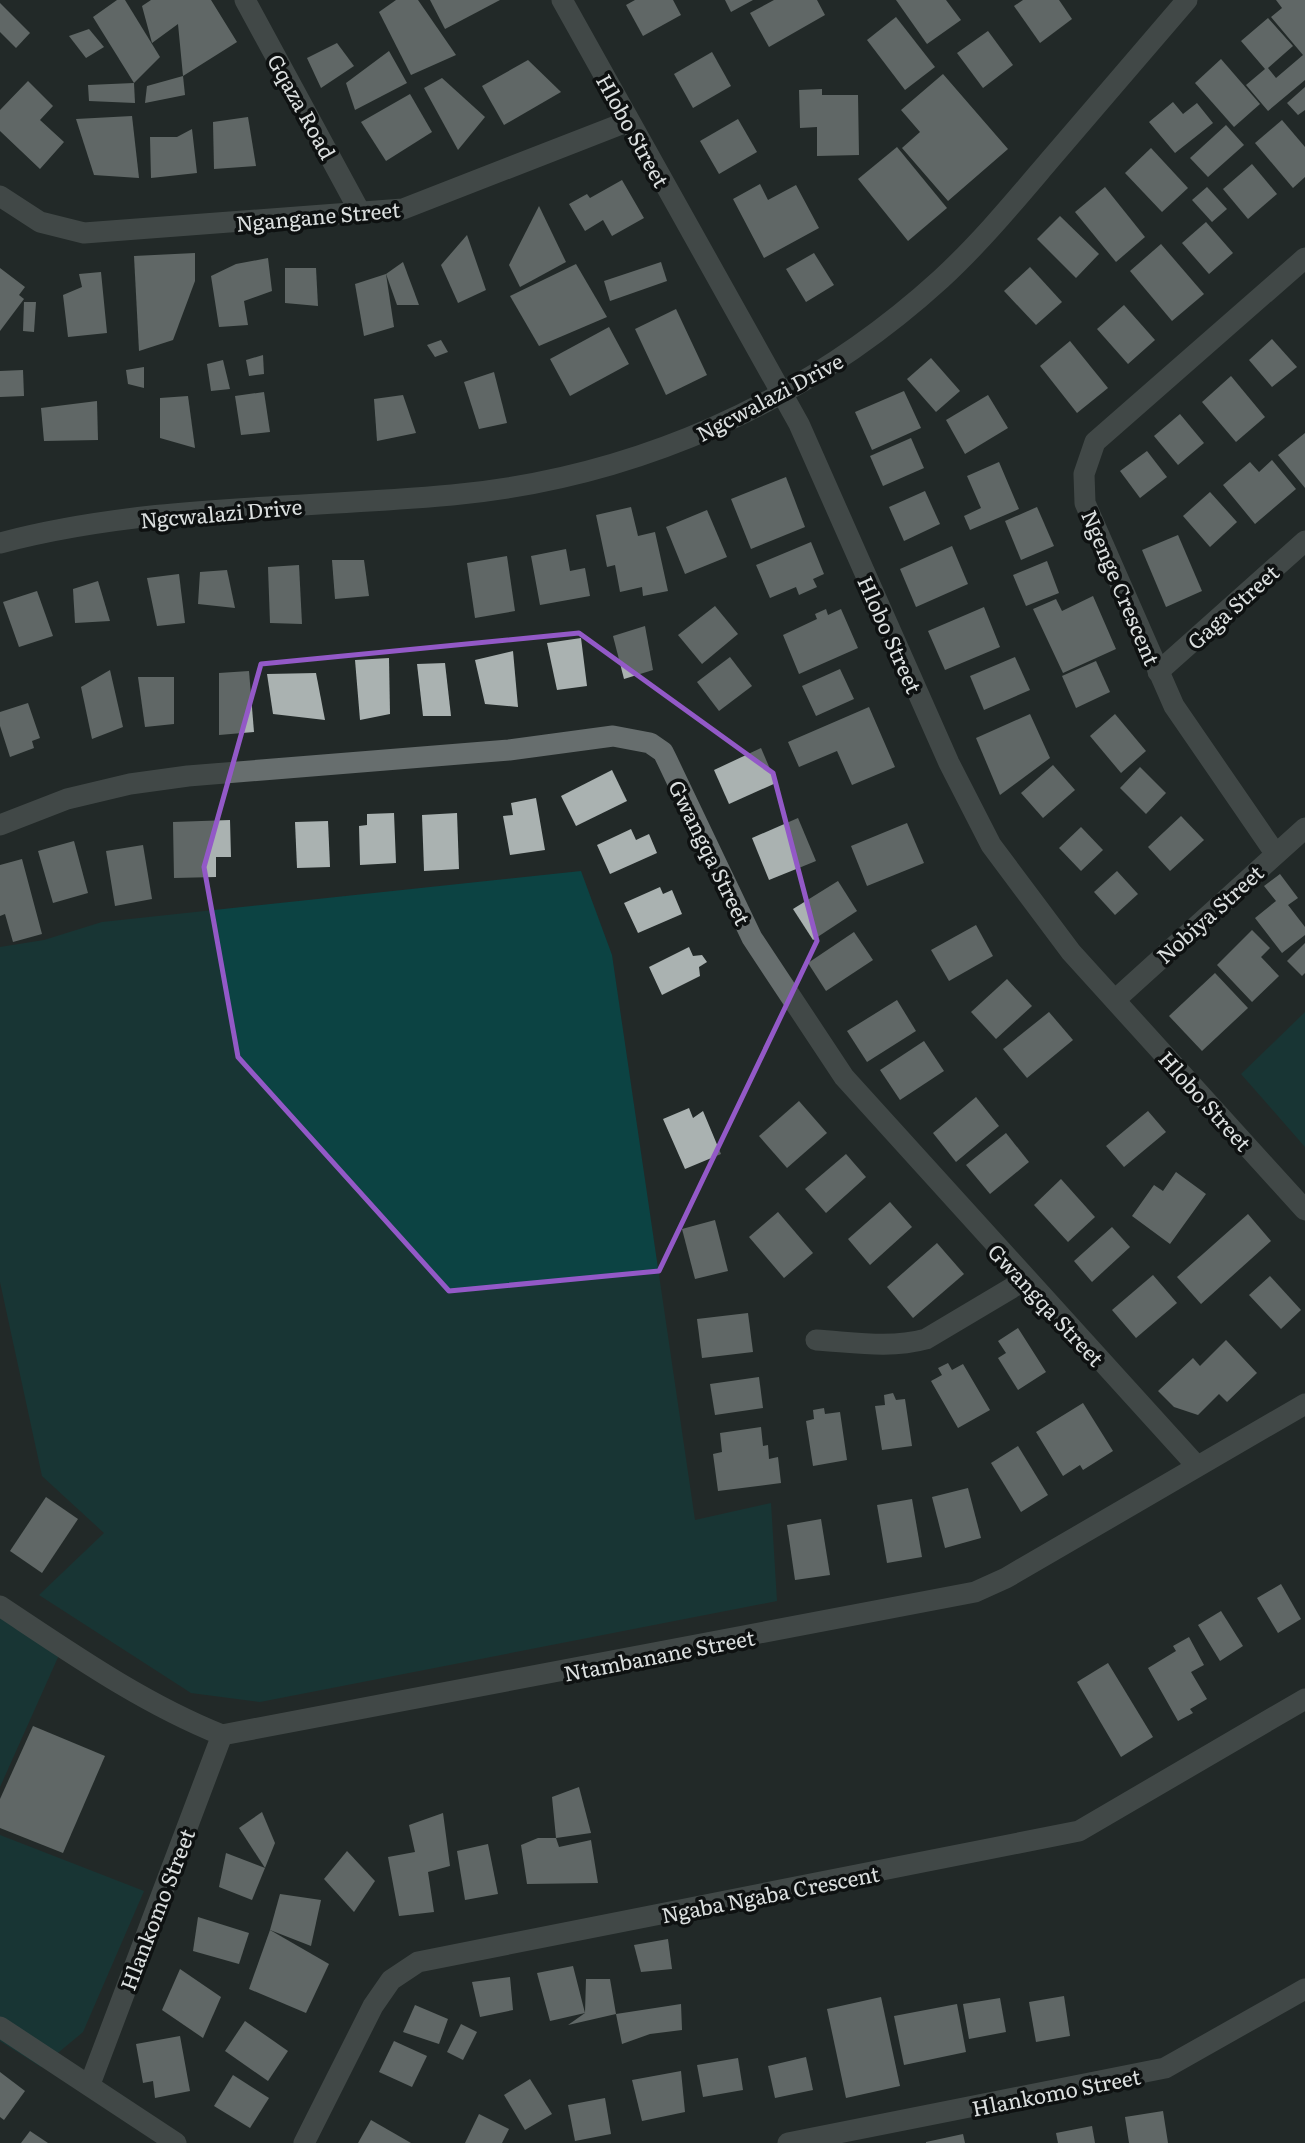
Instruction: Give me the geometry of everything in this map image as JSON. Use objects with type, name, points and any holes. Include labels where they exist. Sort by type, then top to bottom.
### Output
[{"type":"street","name":"Gqaza Road","points":[[244,0],[360,212]]},
{"type":"street","name":"Hlobo Street","points":[[562,0],[783,393],[949,763],[991,845],[1071,952],[1305,1210]]},
{"type":"street","name":"Ngcwalazi Drive","points":[[0,543],[87,524],[258,507],[453,495],[542,482],[642,456],[726,423],[783,393],[864,342],[942,278],[1012,206],[1187,0]]},
{"type":"street","name":"Ngangane Street","points":[[0,196],[40,222],[84,233],[419,205],[629,121]]},
{"type":"street","name":"Ngenge Crescent","points":[[1275,853],[1183,721],[1158,672],[1085,503],[1086,460],[1095,442],[1305,258]]},
{"type":"street","name":"Gaga Street","points":[[1158,672],[1305,541]]},
{"type":"street","name":"Gwangqa Street","points":[[0,825],[67,799],[130,784],[188,776],[509,750],[613,736],[650,743],[663,752],[752,938],[844,1077],[1025,1280],[1196,1465]]},
{"type":"street","name":"Nobiya Street","points":[[1115,1000],[1305,828]]},
{"type":"street","points":[[816,1340],[892,1345],[926,1339],[1025,1280]]},
{"type":"street","name":"Ntambanane Street","points":[[222,1735],[957,1597],[1006,1578],[1196,1465],[1305,1404]]},
{"type":"street","points":[[0,1606],[85,1662],[177,1717],[222,1735]]},
{"type":"street","name":"Ngaba Ngaba Crescent","points":[[304,2143],[373,2006],[391,1980],[418,1962],[1079,1831],[1305,1699]]},
{"type":"street","name":"Hlankomo Street","points":[[90,2084],[222,1735]]},
{"type":"street","name":"Hlankomo Street","points":[[788,2143],[1165,2068],[1305,1989]]},
{"type":"street","points":[[0,2027],[176,2143]]},
{"type":"highlighted area","points":[[579,633],[773,773],[817,941],[659,1271],[449,1291],[238,1057],[204,867],[261,664]]},
{"type":"shaded area","points":[[581,871],[612,955],[695,1520],[771,1503],[777,1601],[260,1702],[191,1693],[39,1595],[104,1533],[42,1476],[0,1282],[0,947],[44,940],[102,922]]},
{"type":"shaded area","points":[[1305,1012],[1305,1147],[1241,1074]]},
{"type":"shaded area","points":[[0,1616],[59,1655],[0,1787]]},
{"type":"shaded area","points":[[0,1835],[144,1891],[83,2032],[41,2067],[0,2041]]},
{"type":"building","points":[[117,0],[125,0],[160,57],[134,83],[93,17]]},
{"type":"building","points":[[151,0],[211,0],[237,42],[183,76],[178,24],[152,43],[142,6]]},
{"type":"building","points":[[396,0],[418,0],[456,55],[411,75],[379,12]]},
{"type":"building","points":[[430,0],[500,0],[445,29]]},
{"type":"building","points":[[635,0],[673,0],[681,15],[643,36],[626,5]]},
{"type":"building","points":[[725,0],[753,0],[731,12]]},
{"type":"building","points":[[774,0],[817,0],[825,15],[769,47],[750,13]]},
{"type":"building","points":[[896,0],[946,0],[961,20],[927,44]]},
{"type":"building","points":[[1023,0],[1059,0],[1072,19],[1040,43],[1014,6]]},
{"type":"building","points":[[1276,0],[1305,0],[1305,80],[1268,111],[1246,85],[1265,69],[1241,41],[1268,18],[1293,46],[1268,68],[1276,78],[1303,55],[1271,17],[1282,8]]},
{"type":"building","points":[[0,3],[30,33],[16,48],[0,32]]},
{"type":"building","points":[[896,17],[935,67],[905,90],[867,40]]},
{"type":"building","points":[[89,29],[104,47],[86,58],[69,36]]},
{"type":"building","points":[[988,31],[1013,65],[983,88],[957,53]]},
{"type":"building","points":[[337,43],[354,66],[321,88],[307,58]]},
{"type":"building","points":[[389,51],[407,83],[355,110],[346,83]]},
{"type":"building","points":[[712,52],[731,86],[693,108],[674,74]]},
{"type":"building","points":[[1221,59],[1260,104],[1234,127],[1195,83]]},
{"type":"building","points":[[528,60],[561,92],[504,125],[482,86]]},
{"type":"building","points":[[943,74],[1008,149],[948,201],[902,148],[920,132],[901,110]]},
{"type":"building","points":[[183,76],[185,95],[145,103],[147,86]]},
{"type":"building","points":[[442,78],[485,117],[458,150],[424,88]]},
{"type":"building","points":[[28,81],[53,106],[40,120],[64,142],[40,169],[0,131],[0,110]]},
{"type":"building","points":[[134,83],[135,103],[89,101],[88,85]]},
{"type":"building","points":[[1305,87],[1305,110],[1298,115],[1287,103]]},
{"type":"building","points":[[822,89],[822,95],[858,95],[859,155],[817,156],[817,127],[800,128],[799,90]]},
{"type":"building","points":[[410,94],[432,132],[386,161],[361,122]]},
{"type":"building","points":[[1173,102],[1183,114],[1197,103],[1213,123],[1175,153],[1149,122]]},
{"type":"building","points":[[132,116],[139,178],[94,175],[76,119]]},
{"type":"building","points":[[248,117],[256,166],[214,169],[213,122]]},
{"type":"building","points":[[738,119],[757,152],[719,174],[700,141]]},
{"type":"building","points":[[1282,120],[1305,147],[1305,177],[1293,188],[1255,143]]},
{"type":"building","points":[[1226,125],[1244,145],[1208,177],[1190,158]]},
{"type":"building","points":[[192,129],[197,173],[151,178],[150,137],[177,137]]},
{"type":"building","points":[[897,147],[947,208],[908,241],[858,179]]},
{"type":"building","points":[[1151,148],[1188,188],[1162,212],[1125,173]]},
{"type":"building","points":[[1252,164],[1277,194],[1248,219],[1223,189]]},
{"type":"building","points":[[622,180],[644,218],[612,236],[603,220],[585,231],[569,204],[587,194],[590,198]]},
{"type":"building","points":[[760,184],[768,200],[796,185],[819,228],[764,258],[733,199]]},
{"type":"building","points":[[1105,187],[1145,237],[1116,262],[1075,212]]},
{"type":"building","points":[[1207,187],[1227,209],[1212,222],[1192,200]]},
{"type":"building","points":[[539,206],[566,262],[520,287],[509,265]]},
{"type":"building","points":[[1060,216],[1099,254],[1076,278],[1037,239]]},
{"type":"building","points":[[1206,222],[1233,253],[1209,274],[1182,243]]},
{"type":"building","points":[[467,235],[486,290],[458,303],[441,265]]},
{"type":"building","points":[[1161,244],[1204,294],[1172,321],[1130,271]]},
{"type":"building","points":[[195,253],[195,281],[173,340],[139,351],[134,256]]},
{"type":"building","points":[[814,253],[834,285],[806,302],[786,269]]},
{"type":"building","points":[[268,258],[272,291],[244,301],[248,325],[219,327],[211,276],[236,264]]},
{"type":"building","points":[[403,262],[419,305],[397,305],[386,274]]},
{"type":"building","points":[[661,262],[667,281],[610,301],[604,281]]},
{"type":"building","points":[[576,264],[607,317],[539,346],[510,296]]},
{"type":"building","points":[[1030,267],[1062,302],[1036,325],[1004,291]]},
{"type":"building","points":[[0,268],[25,287],[19,295],[24,299],[0,331]]},
{"type":"building","points":[[285,268],[316,268],[318,306],[285,303]]},
{"type":"building","points":[[101,272],[107,333],[68,337],[63,295],[82,287],[79,274]]},
{"type":"building","points":[[386,274],[394,327],[364,336],[355,284]]},
{"type":"building","points":[[24,302],[36,302],[34,332],[23,331]]},
{"type":"building","points":[[1124,305],[1155,340],[1128,364],[1097,329]]},
{"type":"building","points":[[676,309],[707,375],[666,395],[635,329]]},
{"type":"building","points":[[609,327],[629,364],[570,396],[550,359]]},
{"type":"building","points":[[1272,339],[1297,367],[1272,387],[1249,360]]},
{"type":"building","points":[[441,340],[448,352],[435,357],[427,345]]},
{"type":"building","points":[[1070,341],[1108,388],[1077,413],[1040,366]]},
{"type":"building","points":[[263,355],[264,374],[249,376],[246,360]]},
{"type":"building","points":[[931,358],[960,391],[936,412],[907,379]]},
{"type":"building","points":[[223,360],[230,389],[211,391],[207,364]]},
{"type":"building","points":[[144,367],[144,388],[128,384],[126,370]]},
{"type":"building","points":[[23,370],[24,396],[0,397],[0,371]]},
{"type":"building","points":[[494,372],[507,423],[479,429],[464,382]]},
{"type":"building","points":[[1231,376],[1265,417],[1236,442],[1202,402]]},
{"type":"building","points":[[904,391],[921,428],[872,450],[855,412]]},
{"type":"building","points":[[264,392],[270,432],[241,435],[235,396]]},
{"type":"building","points":[[403,395],[416,433],[377,441],[374,399]]},
{"type":"building","points":[[988,395],[1008,428],[965,454],[946,420]]},
{"type":"building","points":[[188,396],[195,448],[160,438],[160,398]]},
{"type":"building","points":[[97,401],[98,440],[44,441],[41,408]]},
{"type":"building","points":[[1180,414],[1204,443],[1178,465],[1154,436]]},
{"type":"building","points":[[1305,433],[1305,488],[1278,455]]},
{"type":"building","points":[[911,438],[924,468],[883,486],[870,456]]},
{"type":"building","points":[[1147,451],[1167,477],[1140,498],[1120,471]]},
{"type":"building","points":[[1272,460],[1296,489],[1255,524],[1223,485],[1250,462],[1259,472]]},
{"type":"building","points":[[999,462],[1019,509],[970,530],[964,516],[981,508],[967,476]]},
{"type":"building","points":[[786,477],[805,527],[751,549],[731,499]]},
{"type":"building","points":[[925,491],[940,524],[904,541],[889,507]]},
{"type":"building","points":[[1210,492],[1237,522],[1210,547],[1183,516]]},
{"type":"building","points":[[631,507],[638,536],[655,532],[668,591],[643,596],[642,587],[620,592],[615,565],[607,567],[596,515]]},
{"type":"building","points":[[1037,507],[1054,546],[1021,560],[1005,521]]},
{"type":"building","points":[[707,510],[727,557],[685,574],[666,527]]},
{"type":"building","points":[[1178,535],[1202,591],[1166,607],[1142,550]]},
{"type":"building","points":[[811,542],[824,574],[813,579],[817,587],[799,595],[796,587],[770,598],[756,565]]},
{"type":"building","points":[[952,546],[968,584],[916,607],[900,569]]},
{"type":"building","points":[[566,549],[570,571],[585,568],[590,596],[540,605],[531,556]]},
{"type":"building","points":[[507,556],[515,611],[475,618],[467,563]]},
{"type":"building","points":[[332,560],[364,560],[369,596],[335,599]]},
{"type":"building","points":[[1047,561],[1059,593],[1026,606],[1013,575]]},
{"type":"building","points":[[299,565],[302,624],[270,623],[268,567]]},
{"type":"building","points":[[227,570],[235,608],[198,604],[200,572]]},
{"type":"building","points":[[179,574],[185,623],[157,626],[147,578]]},
{"type":"building","points":[[98,581],[110,621],[75,623],[73,589]]},
{"type":"building","points":[[37,591],[53,636],[19,647],[3,602]]},
{"type":"building","points":[[1093,596],[1116,649],[1063,673],[1033,609],[1056,599],[1062,611]]},
{"type":"building","points":[[715,606],[738,634],[702,664],[678,635]]},
{"type":"building","points":[[984,607],[1000,647],[945,670],[928,631]]},
{"type":"building","points":[[826,609],[828,615],[841,609],[858,648],[799,674],[783,635],[817,619],[815,614]]},
{"type":"building","points":[[645,626],[653,670],[624,679],[613,636]]},
{"type":"building","points":[[581,638],[587,686],[557,690],[547,643]]},
{"type":"building","points":[[513,651],[518,707],[485,704],[475,660]]},
{"type":"building","points":[[730,657],[752,686],[719,711],[697,682]]},
{"type":"building","points":[[1015,657],[1030,690],[984,710],[970,676]]},
{"type":"building","points":[[389,658],[390,714],[360,720],[355,660]]},
{"type":"building","points":[[1096,661],[1110,692],[1076,708],[1062,676]]},
{"type":"building","points":[[445,663],[451,716],[423,716],[417,664]]},
{"type":"building","points":[[840,669],[854,699],[816,716],[802,686]]},
{"type":"building","points":[[110,670],[123,727],[92,739],[81,687]]},
{"type":"building","points":[[249,671],[254,732],[219,735],[219,673]]},
{"type":"building","points":[[316,673],[325,720],[273,714],[267,674]]},
{"type":"building","points":[[138,677],[174,677],[174,724],[145,727]]},
{"type":"building","points":[[28,703],[40,738],[32,741],[34,748],[10,757],[0,726],[0,712]]},
{"type":"building","points":[[869,707],[895,767],[852,785],[837,751],[799,767],[788,742]]},
{"type":"building","points":[[1030,714],[1050,758],[1000,795],[976,738]]},
{"type":"building","points":[[1115,714],[1146,751],[1121,773],[1090,736]]},
{"type":"building","points":[[761,748],[776,783],[729,804],[714,770]]},
{"type":"building","points":[[1053,765],[1075,790],[1043,818],[1021,793]]},
{"type":"building","points":[[1140,767],[1166,793],[1146,814],[1120,788]]},
{"type":"building","points":[[612,770],[627,801],[576,826],[561,796]]},
{"type":"building","points":[[536,798],[545,850],[510,855],[503,816],[513,815],[511,803]]},
{"type":"building","points":[[394,813],[396,863],[360,865],[359,826],[367,825],[367,814]]},
{"type":"building","points":[[457,813],[459,869],[424,871],[422,815]]},
{"type":"building","points":[[1181,816],[1204,840],[1170,871],[1148,847]]},
{"type":"building","points":[[798,818],[816,861],[769,880],[752,838]]},
{"type":"building","points":[[230,820],[231,857],[216,857],[216,877],[174,878],[173,822]]},
{"type":"building","points":[[328,821],[330,867],[297,868],[295,822]]},
{"type":"building","points":[[907,823],[924,863],[867,886],[851,846]]},
{"type":"building","points":[[1081,827],[1103,850],[1081,871],[1059,848]]},
{"type":"building","points":[[631,829],[636,840],[649,834],[657,853],[610,874],[597,845]]},
{"type":"building","points":[[74,841],[88,893],[53,903],[38,851]]},
{"type":"building","points":[[143,845],[152,899],[115,906],[106,851]]},
{"type":"building","points":[[22,859],[42,934],[13,942],[5,914],[0,916],[0,865]]},
{"type":"building","points":[[1117,871],[1138,894],[1115,915],[1094,892]]},
{"type":"building","points":[[1280,874],[1298,898],[1288,905],[1305,927],[1305,935],[1282,953],[1255,918],[1276,901],[1264,886]]},
{"type":"building","points":[[838,881],[857,911],[813,940],[793,909]]},
{"type":"building","points":[[660,887],[663,894],[672,890],[682,914],[638,933],[624,903]]},
{"type":"building","points":[[976,925],[993,956],[949,981],[931,950]]},
{"type":"building","points":[[1252,930],[1270,948],[1261,957],[1279,976],[1252,1002],[1217,965]]},
{"type":"building","points":[[854,932],[873,960],[826,991],[808,963]]},
{"type":"building","points":[[1305,943],[1305,973],[1302,976],[1287,961]]},
{"type":"building","points":[[689,947],[693,956],[702,955],[707,962],[699,967],[700,976],[662,995],[649,967]]},
{"type":"building","points":[[1215,973],[1248,1008],[1202,1051],[1169,1016]]},
{"type":"building","points":[[1007,979],[1032,1006],[996,1039],[971,1012]]},
{"type":"building","points":[[897,1000],[916,1031],[867,1062],[847,1031]]},
{"type":"building","points":[[1049,1012],[1073,1040],[1027,1078],[1003,1049]]},
{"type":"building","points":[[924,1041],[944,1071],[900,1100],[880,1070]]},
{"type":"building","points":[[976,1097],[999,1126],[956,1162],[933,1133]]},
{"type":"building","points":[[799,1101],[827,1133],[787,1168],[759,1136]]},
{"type":"building","points":[[689,1108],[693,1118],[703,1111],[721,1154],[685,1169],[663,1119]]},
{"type":"building","points":[[1148,1111],[1166,1132],[1124,1167],[1106,1146]]},
{"type":"building","points":[[1006,1133],[1029,1162],[990,1194],[966,1165]]},
{"type":"building","points":[[846,1154],[866,1177],[826,1213],[805,1189]]},
{"type":"building","points":[[1176,1172],[1206,1194],[1170,1244],[1132,1216],[1154,1185],[1163,1191]]},
{"type":"building","points":[[1061,1179],[1095,1217],[1068,1242],[1034,1205]]},
{"type":"building","points":[[890,1202],[912,1227],[870,1265],[848,1239]]},
{"type":"building","points":[[778,1212],[813,1253],[784,1278],[749,1237]]},
{"type":"building","points":[[1248,1214],[1271,1241],[1201,1304],[1177,1277]]},
{"type":"building","points":[[715,1220],[728,1271],[695,1279],[682,1229]]},
{"type":"building","points":[[1112,1227],[1130,1247],[1092,1282],[1074,1261]]},
{"type":"building","points":[[937,1243],[964,1274],[913,1318],[887,1287]]},
{"type":"building","points":[[1153,1275],[1177,1303],[1136,1338],[1112,1310]]},
{"type":"building","points":[[1270,1276],[1301,1310],[1281,1329],[1249,1295]]},
{"type":"building","points":[[748,1313],[753,1352],[702,1358],[697,1319]]},
{"type":"building","points":[[1018,1328],[1046,1372],[1018,1390],[998,1358],[1006,1353],[998,1341]]},
{"type":"building","points":[[1226,1340],[1257,1373],[1227,1402],[1219,1394],[1198,1415],[1174,1407],[1158,1391],[1193,1358],[1200,1366]]},
{"type":"building","points":[[948,1363],[952,1370],[963,1364],[990,1410],[958,1428],[931,1381],[942,1375],[938,1368]]},
{"type":"building","points":[[759,1377],[763,1408],[715,1415],[710,1384]]},
{"type":"building","points":[[893,1393],[896,1400],[905,1399],[912,1446],[882,1450],[875,1406],[885,1405],[884,1395]]},
{"type":"building","points":[[1083,1403],[1113,1451],[1083,1470],[1080,1465],[1063,1476],[1036,1432]]},
{"type":"building","points":[[824,1408],[825,1414],[840,1412],[847,1460],[813,1466],[806,1421],[814,1419],[813,1410]]},
{"type":"building","points":[[761,1427],[763,1446],[768,1445],[769,1459],[778,1457],[781,1483],[718,1491],[713,1454],[722,1452],[720,1433]]},
{"type":"building","points":[[1018,1446],[1048,1495],[1021,1512],[991,1463]]},
{"type":"building","points":[[968,1488],[981,1538],[945,1548],[932,1497]]},
{"type":"building","points":[[46,1497],[78,1519],[42,1573],[10,1551]]},
{"type":"building","points":[[912,1499],[922,1557],[887,1563],[877,1505]]},
{"type":"building","points":[[821,1519],[830,1575],[795,1580],[787,1525]]},
{"type":"building","points":[[1281,1584],[1301,1619],[1278,1633],[1257,1598]]},
{"type":"building","points":[[1221,1611],[1243,1646],[1220,1661],[1198,1625]]},
{"type":"building","points":[[1189,1637],[1204,1665],[1191,1672],[1207,1699],[1190,1709],[1193,1713],[1178,1721],[1148,1668],[1176,1651],[1173,1646]]},
{"type":"building","points":[[1108,1663],[1153,1737],[1121,1757],[1077,1682]]},
{"type":"building","points":[[33,1726],[105,1756],[63,1853],[0,1828],[0,1799]]},
{"type":"building","points":[[579,1787],[591,1833],[556,1838],[552,1797]]},
{"type":"building","points":[[262,1812],[275,1843],[265,1868],[239,1828]]},
{"type":"building","points":[[443,1813],[450,1866],[428,1872],[434,1912],[399,1916],[388,1857],[415,1852],[409,1825]]},
{"type":"building","points":[[538,1838],[556,1838],[559,1847],[591,1840],[598,1883],[527,1884],[521,1845]]},
{"type":"building","points":[[488,1844],[498,1894],[465,1900],[457,1851]]},
{"type":"building","points":[[347,1851],[375,1881],[354,1912],[324,1879]]},
{"type":"building","points":[[226,1853],[265,1868],[252,1900],[219,1887]]},
{"type":"building","points":[[280,1894],[321,1900],[311,1946],[270,1930]]},
{"type":"building","points":[[198,1917],[249,1933],[239,1964],[193,1951]]},
{"type":"building","points":[[270,1930],[329,1964],[306,2013],[249,1989]]},
{"type":"building","points":[[668,1939],[672,1969],[641,1972],[634,1945]]},
{"type":"building","points":[[573,1966],[585,2013],[550,2021],[537,1973]]},
{"type":"building","points":[[180,1969],[221,1997],[203,2038],[162,2010]]},
{"type":"building","points":[[510,1977],[513,2010],[480,2017],[472,1982]]},
{"type":"building","points":[[586,1979],[610,1979],[616,2014],[568,2025],[585,2013]]},
{"type":"building","points":[[1064,1996],[1070,2036],[1036,2042],[1029,2002]]},
{"type":"building","points":[[881,1997],[900,2086],[846,2098],[827,2009]]},
{"type":"building","points":[[1000,1998],[1006,2032],[969,2039],[963,2004]]},
{"type":"building","points":[[681,2004],[682,2030],[650,2034],[622,2044],[616,2014]]},
{"type":"building","points":[[957,2004],[966,2052],[904,2065],[894,2016]]},
{"type":"building","points":[[415,2005],[448,2019],[439,2044],[403,2032]]},
{"type":"building","points":[[245,2021],[288,2051],[268,2081],[225,2051]]},
{"type":"building","points":[[461,2024],[477,2032],[463,2060],[447,2052]]},
{"type":"building","points":[[180,2036],[190,2091],[155,2098],[153,2081],[143,2083],[136,2044]]},
{"type":"building","points":[[394,2041],[427,2056],[412,2087],[379,2072]]},
{"type":"building","points":[[806,2057],[813,2090],[775,2098],[768,2066]]},
{"type":"building","points":[[738,2058],[743,2090],[703,2097],[697,2065]]},
{"type":"building","points":[[681,2071],[685,2112],[642,2121],[632,2080]]},
{"type":"building","points":[[0,2072],[25,2091],[4,2120],[0,2117]]},
{"type":"building","points":[[233,2075],[269,2098],[250,2128],[214,2106]]},
{"type":"building","points":[[530,2079],[552,2114],[525,2130],[504,2095]]},
{"type":"building","points":[[605,2098],[611,2134],[575,2141],[568,2105]]},
{"type":"building","points":[[1163,2111],[1168,2143],[1129,2143],[1125,2117]]},
{"type":"building","points":[[479,2114],[509,2129],[502,2143],[465,2143]]},
{"type":"building","points":[[371,2120],[411,2143],[358,2143]]},
{"type":"building","points":[[1092,2126],[1095,2143],[1058,2143],[1056,2133]]},
{"type":"building","points":[[30,2131],[48,2143],[21,2143]]},
{"type":"building","points":[[963,2134],[965,2143],[926,2143],[926,2142]]}]
